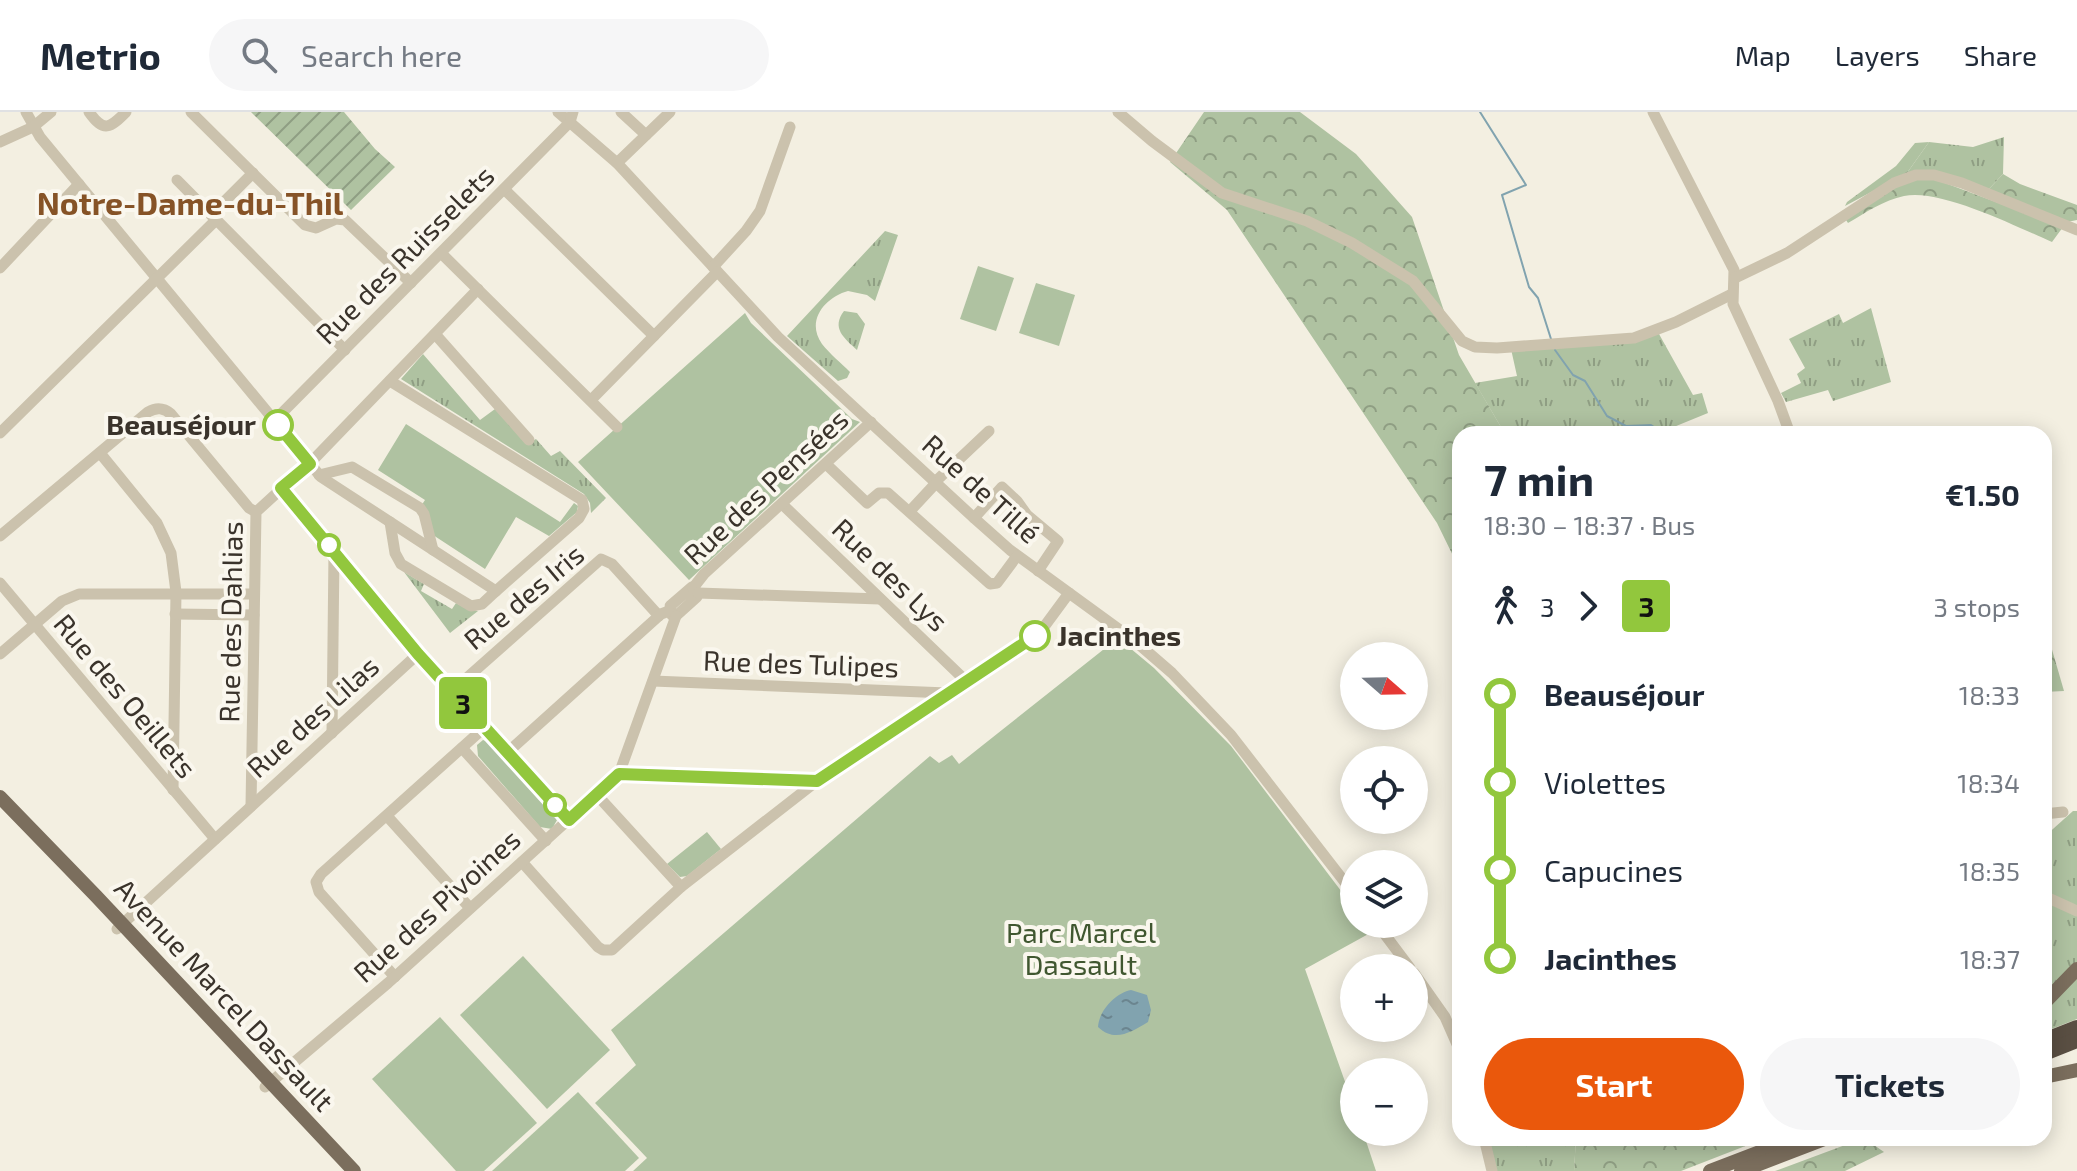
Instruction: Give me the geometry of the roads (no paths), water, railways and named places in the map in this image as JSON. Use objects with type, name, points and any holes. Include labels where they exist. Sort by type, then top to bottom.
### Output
[{"type":"highway","points":[[2052,1038],[2077,1028]]},
{"type":"highway","points":[[2052,1050],[2077,1040]]},
{"type":"main road","name":"Avenue Marcel Dassault","points":[[0,797],[268,1084],[354,1171]]},
{"type":"main road","points":[[2052,995],[2077,969]]},
{"type":"main road","points":[[2052,1075],[2077,1070]]},
{"type":"main road","name":"Avenue Marcel Dassault","points":[[268,1084],[343,1171]]},
{"type":"main road","points":[[1710,1171],[1775,1146]]},
{"type":"main road","points":[[1741,1171],[1806,1146]]},
{"type":"street","points":[[26,112],[33,127],[79,184],[319,475],[496,591]]},
{"type":"street","points":[[0,142],[33,127],[51,112]]},
{"type":"street","points":[[89,112],[98,124],[105,127],[115,124],[126,112]]},
{"type":"street","points":[[191,112],[307,227],[316,228],[339,218],[348,222],[411,283]]},
{"type":"street","name":"Rue de Tillé","points":[[558,112],[572,117],[617,163],[778,337],[974,518],[1017,556],[1157,659],[1219,721],[1340,876]]},
{"type":"street","points":[[621,112],[646,135]]},
{"type":"street","points":[[617,163],[670,112]]},
{"type":"street","points":[[1118,112],[1222,193],[1317,225],[1411,279],[1459,338],[1475,347],[1634,338],[1676,322],[1732,294]]},
{"type":"street","points":[[1653,112],[1730,260],[1735,278],[1732,294],[1735,309],[1787,426]]},
{"type":"street","name":"Rue des Ruisselets","points":[[274,421],[572,117]]},
{"type":"street","points":[[591,400],[715,270],[746,231],[760,211],[790,127]]},
{"type":"street","points":[[0,433],[156,278],[253,173]]},
{"type":"street","points":[[1735,278],[1787,253],[1894,183],[1916,175],[1934,175],[1962,183],[2077,230]]},
{"type":"street","points":[[177,180],[345,350]]},
{"type":"street","points":[[0,268],[79,184]]},
{"type":"street","points":[[504,189],[654,336]]},
{"type":"street","points":[[441,253],[617,427]]},
{"type":"street","name":"Rue des Dahlias","points":[[251,806],[256,512],[310,464],[478,289]]},
{"type":"street","points":[[435,334],[529,440]]},
{"type":"street","points":[[390,381],[580,498],[584,506],[579,518],[482,604],[471,606],[401,564],[395,553],[390,522]]},
{"type":"street","points":[[0,536],[156,408],[165,410],[249,508],[256,512]]},
{"type":"street","name":"Rue des Pensées","points":[[508,752],[668,614],[680,596],[696,591],[704,574],[871,422]]},
{"type":"street","points":[[910,511],[935,482],[989,431]]},
{"type":"street","points":[[100,453],[161,529],[171,553],[176,592],[173,790]]},
{"type":"street","points":[[826,464],[867,503],[885,492],[990,584],[997,583],[1017,556]]},
{"type":"street","points":[[319,475],[352,467],[420,508],[433,550]]},
{"type":"street","points":[[974,518],[1002,487],[1027,515],[1058,541],[1038,571]]},
{"type":"street","name":"Rue des Lilas","points":[[119,926],[418,654],[281,488]]},
{"type":"street","name":"Rue des Lys","points":[[782,504],[966,681]]},
{"type":"street","points":[[332,733],[334,551]]},
{"type":"street","name":"Rue des Iris","points":[[452,691],[601,559],[612,564],[668,614]]},
{"type":"street","name":"Rue des Oeillets","points":[[0,583],[215,839]]},
{"type":"street","points":[[696,591],[880,599]]},
{"type":"street","points":[[522,862],[598,947],[607,951],[681,887],[817,781],[1041,631],[1069,593]]},
{"type":"street","points":[[0,654],[62,601],[79,594],[254,594]]},
{"type":"street","points":[[175,614],[254,615]]},
{"type":"street","name":"Rue des Pivoines","points":[[268,1084],[395,977],[619,774],[653,681],[668,614]]},
{"type":"street","points":[[418,654],[569,820]]},
{"type":"street","name":"Rue des Tulipes","points":[[653,681],[948,693]]},
{"type":"street","points":[[395,977],[319,892],[316,884],[321,874],[485,727]]},
{"type":"street","points":[[462,748],[546,841]]},
{"type":"street","points":[[619,774],[817,781]]},
{"type":"street","points":[[597,795],[681,887]]},
{"type":"street","points":[[2052,813],[2063,812]]},
{"type":"street","points":[[387,816],[470,908]]},
{"type":"street","points":[[2052,900],[2077,911]]},
{"type":"street","points":[[1428,993],[1452,1033]]},
{"type":"street","points":[[1486,1146],[1492,1171]]},
{"type":"water","points":[[1131,990],[1147,995],[1151,1010],[1148,1022],[1117,1035],[1104,1032],[1098,1027],[1101,1014],[1109,1003]]},
{"type":"waterway","points":[[1480,112],[1526,185],[1502,195],[1529,287],[1538,298],[1551,339]]},
{"type":"waterway","points":[[1555,350],[1573,375],[1585,381],[1607,416],[1626,426]]},
{"type":"waterway","points":[[1626,426],[1652,426]]},
{"type":"place","name":"Beauséjour","points":[[278,425]]},
{"type":"place","name":"Jacinthes","points":[[1035,636]]},
{"type":"district","name":"Notre-Dame-du-Thil","points":[[190,204]]},
{"type":"park label","name":"Parc Marcel Dassault","points":[[1081,949]]}]
